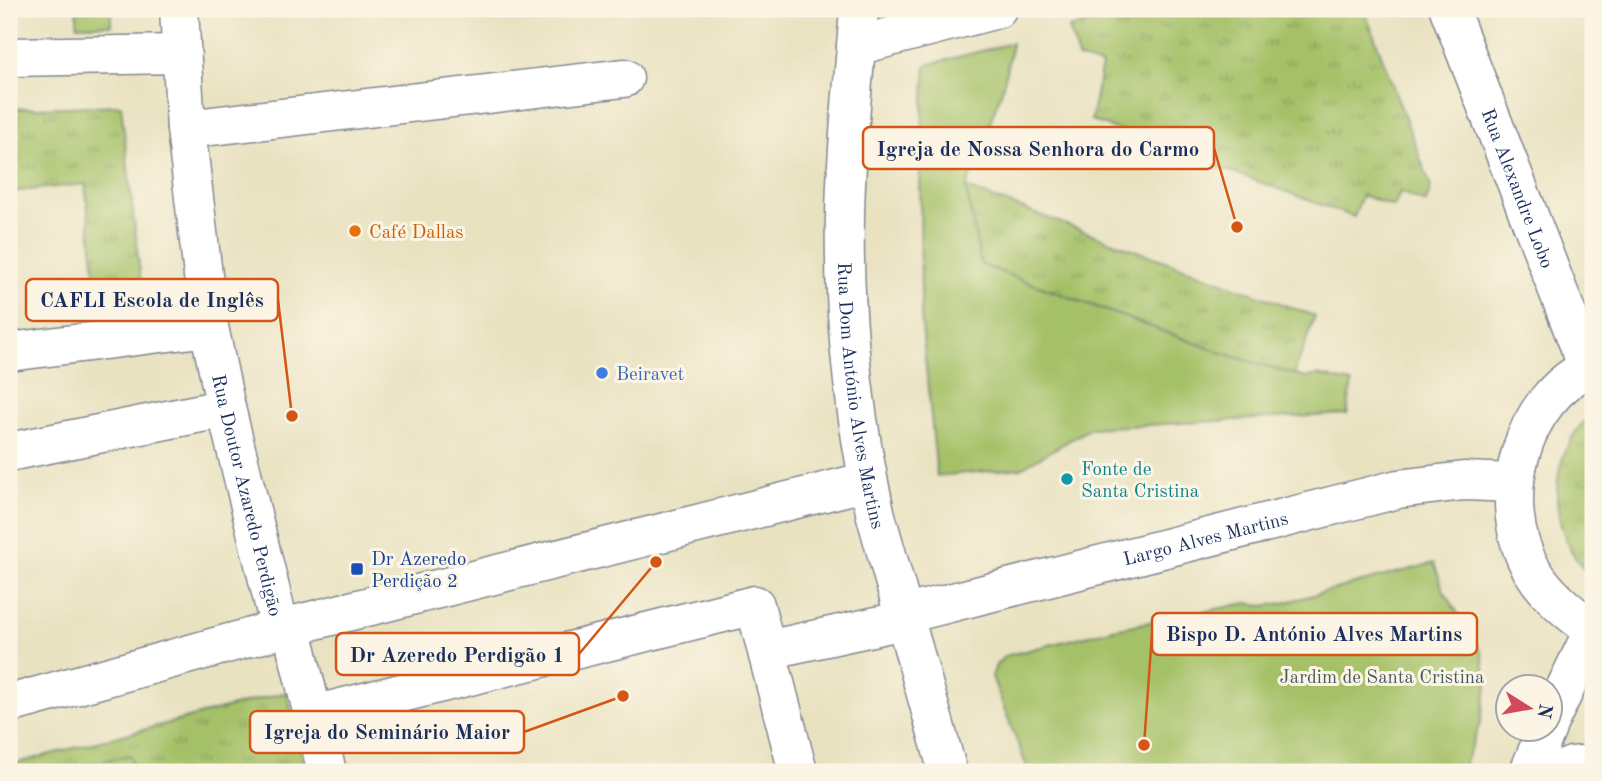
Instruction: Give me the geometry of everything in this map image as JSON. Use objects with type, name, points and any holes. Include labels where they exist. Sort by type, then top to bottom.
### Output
[{"type":"street","name":"Rua Doutor Azaredo Perdigão","points":[[179,9],[186,129],[209,327],[226,408],[286,627],[868,481]]},
{"type":"street","name":"Rua Dom António Alves Martins","points":[[859,9],[845,214],[849,335],[868,481],[903,618],[948,772]]},
{"type":"street","points":[[856,46],[997,9]]},
{"type":"street","name":"Rua Alexandre Lobo","points":[[1449,9],[1590,367]]},
{"type":"street","points":[[9,57],[180,54]]},
{"type":"street","points":[[186,129],[624,78]]},
{"type":"street","points":[[9,352],[209,327]]},
{"type":"street","points":[[1564,689],[1593,630],[1558,604],[1531,569],[1516,527],[1514,483],[1522,448],[1537,416],[1560,389],[1590,367]]},
{"type":"street","points":[[9,452],[226,408]]},
{"type":"street","name":"Largo Alves Martins","points":[[767,650],[903,618],[1398,489],[1464,481],[1514,483]]},
{"type":"street","points":[[313,715],[755,605],[798,772]]},
{"type":"street","points":[[9,704],[286,627],[327,772]]},
{"type":"street","points":[[1529,772],[1542,742]]},
{"type":"street","points":[[1558,772],[1572,766],[1593,764]]},
{"type":"green space","points":[[77,9],[111,9],[111,25],[77,25]]},
{"type":"green space","points":[[1141,9],[1364,9],[1431,187],[1426,203],[1400,192],[1394,207],[1362,195],[1354,217],[1091,120],[1102,65],[1078,58],[1069,28]]},
{"type":"green space","points":[[1012,43],[1003,87],[966,188],[981,265],[1225,354],[1306,378],[1318,375],[1352,383],[1347,414],[1091,428],[1021,468],[937,476],[921,317],[920,159],[926,65]]},
{"type":"green space","points":[[121,105],[143,301],[99,307],[85,184],[9,192],[9,109]]},
{"type":"green space","points":[[966,188],[1315,316],[1294,375],[1225,354],[981,265]]},
{"type":"green space","points":[[1593,414],[1593,577],[1577,561],[1566,541],[1559,519],[1557,496],[1559,472],[1566,450],[1577,430]]},
{"type":"green space","name":"Jardim de Santa Cristina","points":[[1434,563],[1443,589],[1482,653],[1487,687],[1480,724],[1461,772],[1029,772],[992,677],[996,665],[1005,656],[1114,629],[1247,603],[1264,606],[1283,603]]},
{"type":"green space","points":[[287,692],[306,772],[9,772],[9,765]]},
{"type":"green space","points":[[130,755],[134,772],[53,772]]},
{"type":"place","name":"Igreja de Nossa Senhora do Carmo","points":[[1237,227]]},
{"type":"place","name":"Café Dallas","points":[[355,231]]},
{"type":"place","name":"Beiravet","points":[[602,373]]},
{"type":"place","name":"CAFLI Escola de Inglês","points":[[292,416]]},
{"type":"place","name":"Fonte de Santa Cristina","points":[[1067,479]]},
{"type":"place","name":"Dr Azeredo Perdigão 1","points":[[656,562]]},
{"type":"place","name":"Dr Azeredo Perdição 2","points":[[357,569]]},
{"type":"place","name":"Igreja do Seminário Maior","points":[[623,696]]},
{"type":"place","name":"Bispo D. António Alves Martins","points":[[1144,745]]}]
